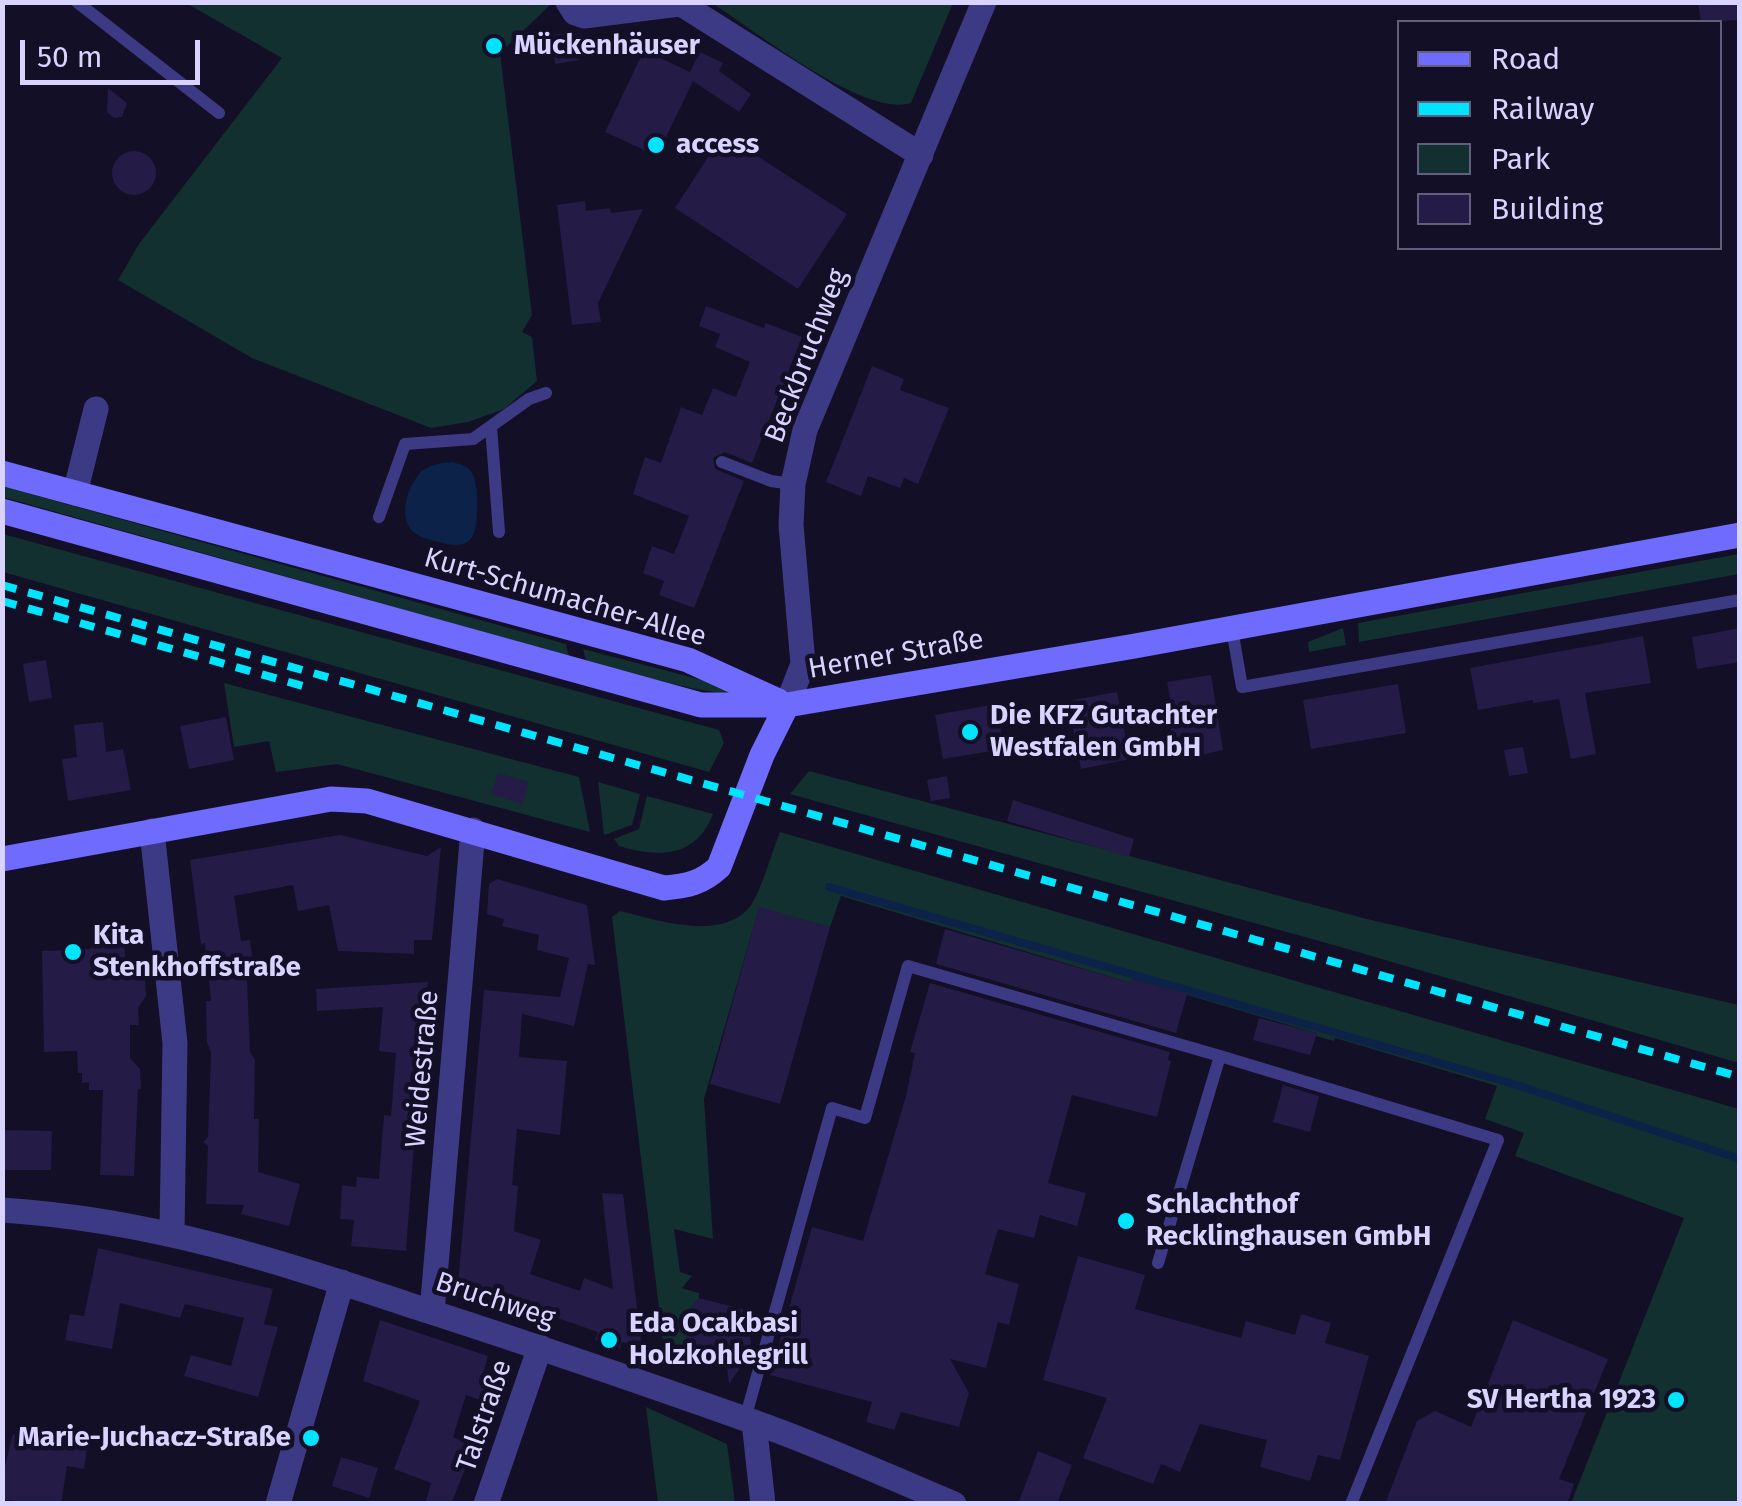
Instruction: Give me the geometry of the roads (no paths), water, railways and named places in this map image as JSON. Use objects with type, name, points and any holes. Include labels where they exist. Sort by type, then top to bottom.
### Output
[{"type":"main road","name":"Kurt-Schumacher-Allee","points":[[2,473],[688,660],[788,705]]},
{"type":"main road","points":[[2,511],[701,704],[788,705]]},
{"type":"main road","name":"Herner Straße","points":[[2,859],[330,799],[367,801],[664,888],[688,886],[708,878],[719,867],[762,755],[788,705],[1740,536]]},
{"type":"street","points":[[568,2],[575,13],[584,16],[679,3],[921,155]]},
{"type":"street","name":"Beckbruchweg","points":[[788,705],[803,664],[790,526],[793,484],[806,430],[984,2]]},
{"type":"street","points":[[75,492],[96,409]]},
{"type":"street","name":"Weidestraße","points":[[432,1312],[473,830]]},
{"type":"street","points":[[152,831],[175,1044],[172,1232]]},
{"type":"street","name":"Bruchweg","points":[[2,1210],[70,1214],[172,1232],[274,1260],[750,1420],[954,1504]]},
{"type":"street","points":[[278,1504],[342,1282]]},
{"type":"street","name":"Talstraße","points":[[486,1504],[540,1347]]},
{"type":"street","points":[[750,1420],[763,1504]]},
{"type":"lane","points":[[77,2],[218,114]]},
{"type":"lane","points":[[378,517],[405,444],[473,439],[529,399],[546,394]]},
{"type":"lane","points":[[491,427],[499,532]]},
{"type":"lane","points":[[722,462],[771,481],[793,484]]},
{"type":"lane","points":[[1232,628],[1242,687],[1740,600]]},
{"type":"lane","points":[[750,1420],[832,1108],[865,1118],[908,966],[1498,1140],[1351,1504]]},
{"type":"lane","points":[[1158,1263],[1220,1056]]},
{"type":"water","points":[[452,462],[470,471],[476,489],[474,533],[460,545],[416,534],[406,521],[405,512],[408,494],[422,471]]},
{"type":"waterway","points":[[829,887],[1517,1085],[1740,1159]]},
{"type":"railway","points":[[2,585],[1740,1077]]},
{"type":"railway","points":[[2,601],[310,688]]},
{"type":"place","name":"Mückenhäuser","points":[[494,46]]},
{"type":"place","name":"access","points":[[656,145]]},
{"type":"place","name":"Die KFZ Gutachter Westfalen GmbH","points":[[970,732]]},
{"type":"place","name":"Kita Stenkhoffstraße","points":[[73,952]]},
{"type":"place","name":"Schlachthof Recklinghausen GmbH","points":[[1126,1221]]},
{"type":"place","name":"Eda Ocakbasi Holzkohlegrill","points":[[609,1340]]},
{"type":"place","name":"SV Hertha 1923","points":[[1676,1400]]},
{"type":"place","name":"Marie-Juchacz-Straße","points":[[311,1438]]}]
